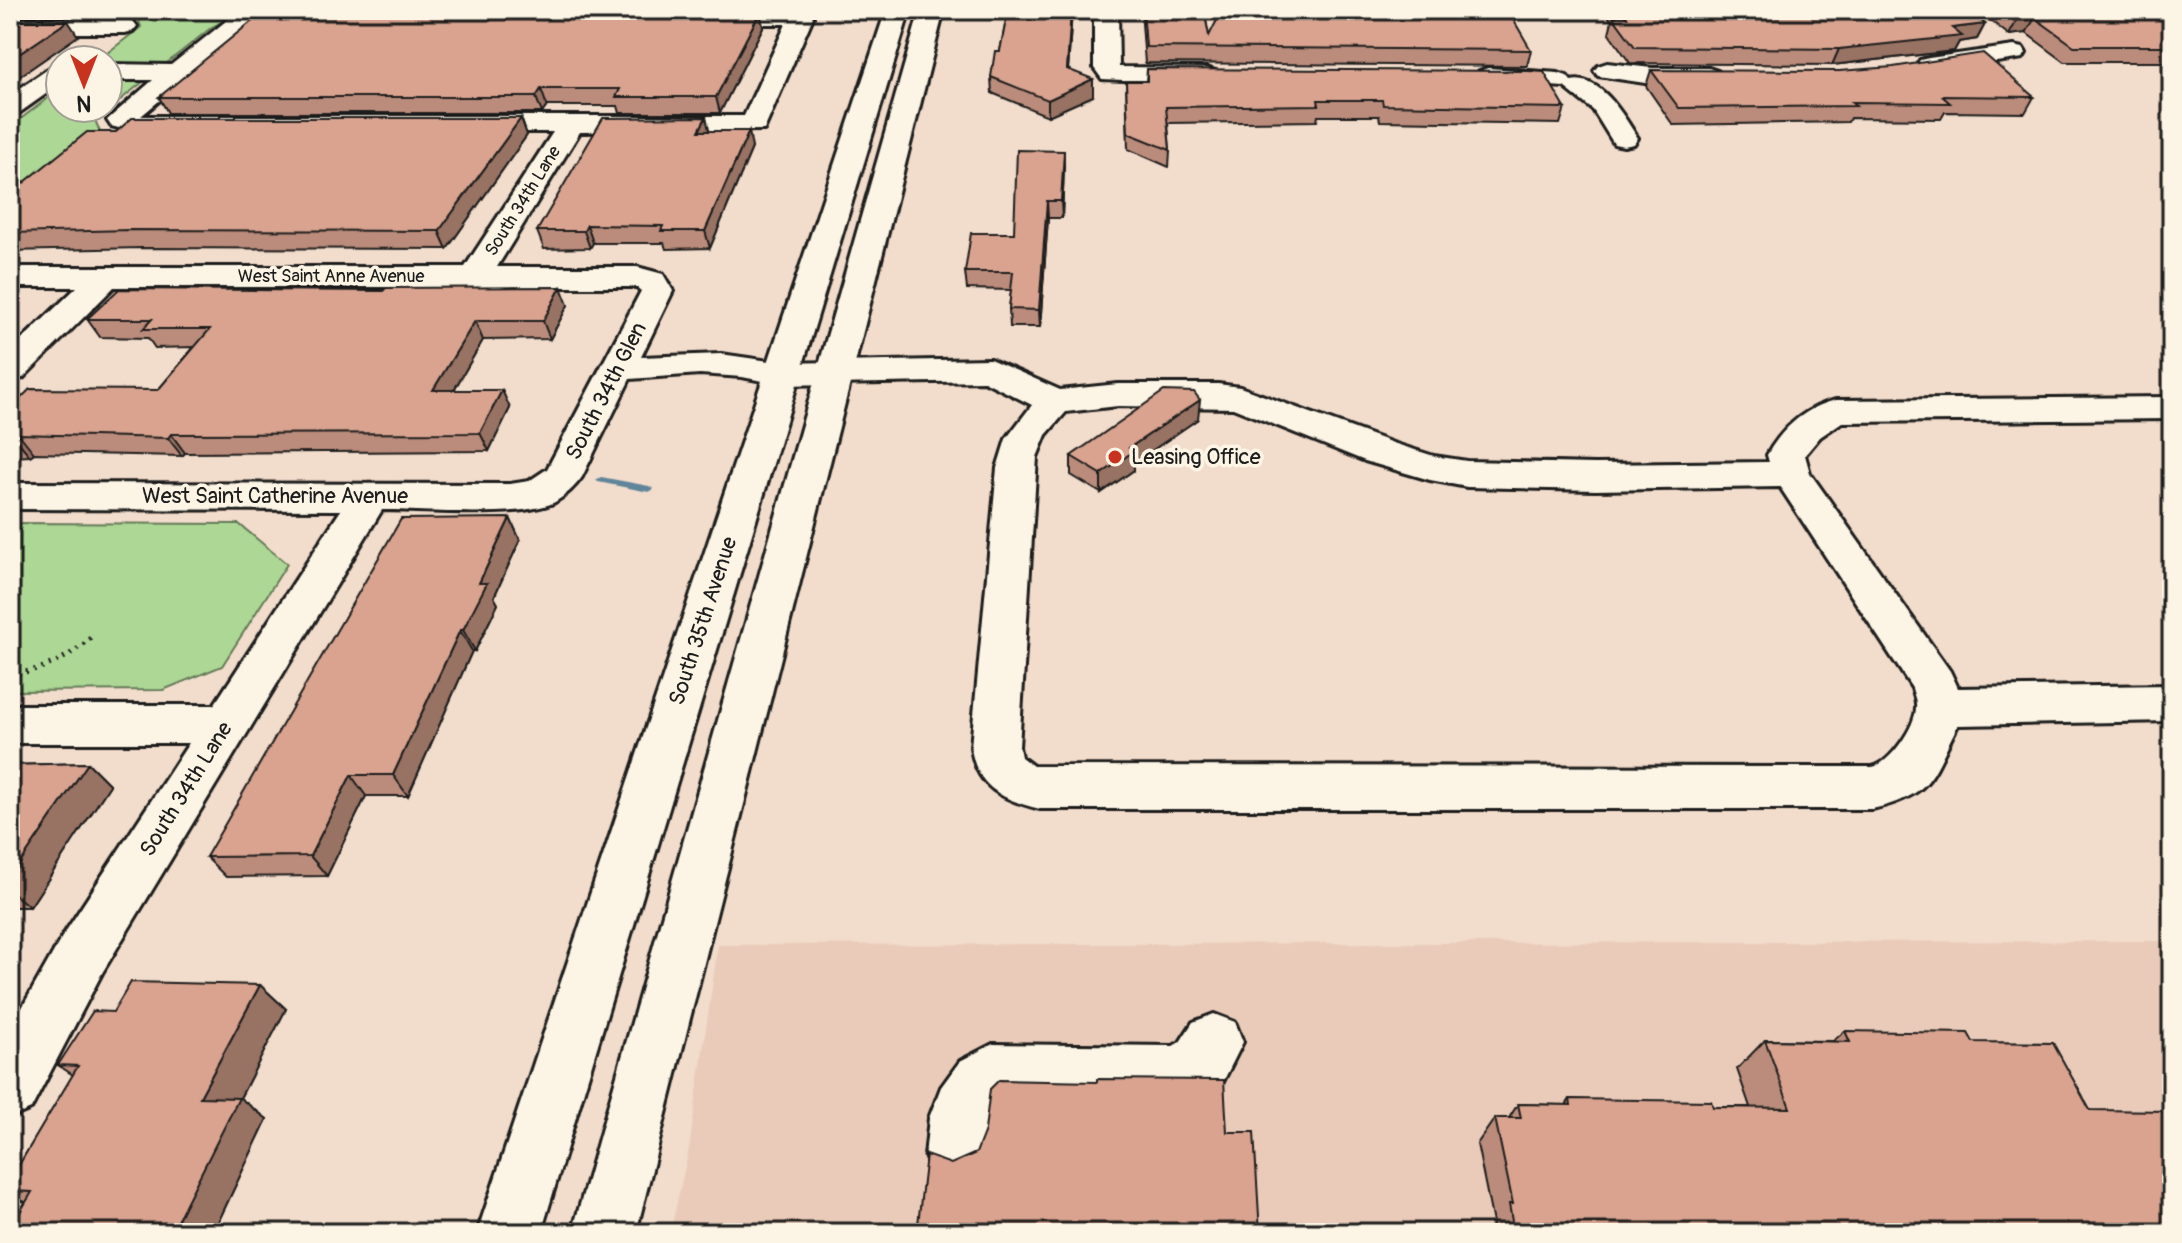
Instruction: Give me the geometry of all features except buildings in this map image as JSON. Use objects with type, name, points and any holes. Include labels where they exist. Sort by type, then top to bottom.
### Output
[{"type":"street","name":"South 35th Avenue","points":[[604,1233],[898,10]]},
{"type":"street","name":"South 35th Avenue","points":[[509,1233],[809,374],[932,10]]},
{"type":"street","points":[[1106,10],[1107,68],[1111,74],[1235,76]]},
{"type":"street","points":[[801,17],[754,124],[134,124],[120,120],[176,73],[244,18],[801,17]]},
{"type":"street","points":[[10,26],[125,26],[100,44]]},
{"type":"street","points":[[1899,70],[2014,53],[1992,36]]},
{"type":"street","points":[[124,72],[176,73]]},
{"type":"street","points":[[1457,76],[1524,76],[1587,84],[1652,76],[1727,76]]},
{"type":"street","points":[[10,107],[44,83]]},
{"type":"street","points":[[1587,84],[1624,138]]},
{"type":"street","name":"South 34th Lane","points":[[475,277],[571,125]]},
{"type":"street","points":[[10,370],[108,275]]},
{"type":"street","name":"West Saint Anne Avenue","points":[[10,277],[637,277],[652,281]]},
{"type":"street","name":"South 34th Glen","points":[[540,493],[562,477],[657,291],[652,281]]},
{"type":"street","points":[[617,371],[647,384],[747,384],[809,374],[942,373],[960,392],[1046,412],[1118,395],[1240,398],[1379,452],[1430,468],[1467,474],[1595,477],[1791,474]]},
{"type":"street","points":[[1046,412],[1026,432],[1019,447],[995,747],[996,764],[1007,777],[1022,784],[1040,788],[1872,788],[1891,784],[1908,773],[1934,725],[1940,707],[1934,684],[1791,474],[1786,455],[1791,445],[1823,416],[1836,411],[2172,408]]},
{"type":"street","name":"West Saint Catherine Avenue","points":[[10,496],[510,497],[540,493]]},
{"type":"street","name":"South 34th Lane","points":[[10,1088],[82,955],[371,495]]},
{"type":"street","points":[[1940,707],[2172,703]]},
{"type":"street","points":[[10,724],[226,724]]},
{"type":"street","points":[[956,1156],[961,1106],[972,1087],[993,1073],[1175,1075],[1201,1063],[1214,1042]]},
{"type":"path","points":[[10,674],[30,672],[56,662],[94,634]]},
{"type":"shaded area","points":[[2172,941],[2172,1233],[670,1233],[689,1149],[718,945]]},
{"type":"green space","points":[[155,10],[244,10],[212,27],[124,97],[124,44],[119,44],[141,27],[139,21]]},
{"type":"green space","points":[[44,101],[44,124],[97,124],[103,139],[10,215],[10,127]]},
{"type":"green space","points":[[10,523],[239,524],[287,564],[222,666],[163,690],[10,691]]},
{"type":"waterway","points":[[601,480],[649,489]]},
{"type":"place","name":"Leasing Office","points":[[1115,457]]}]
